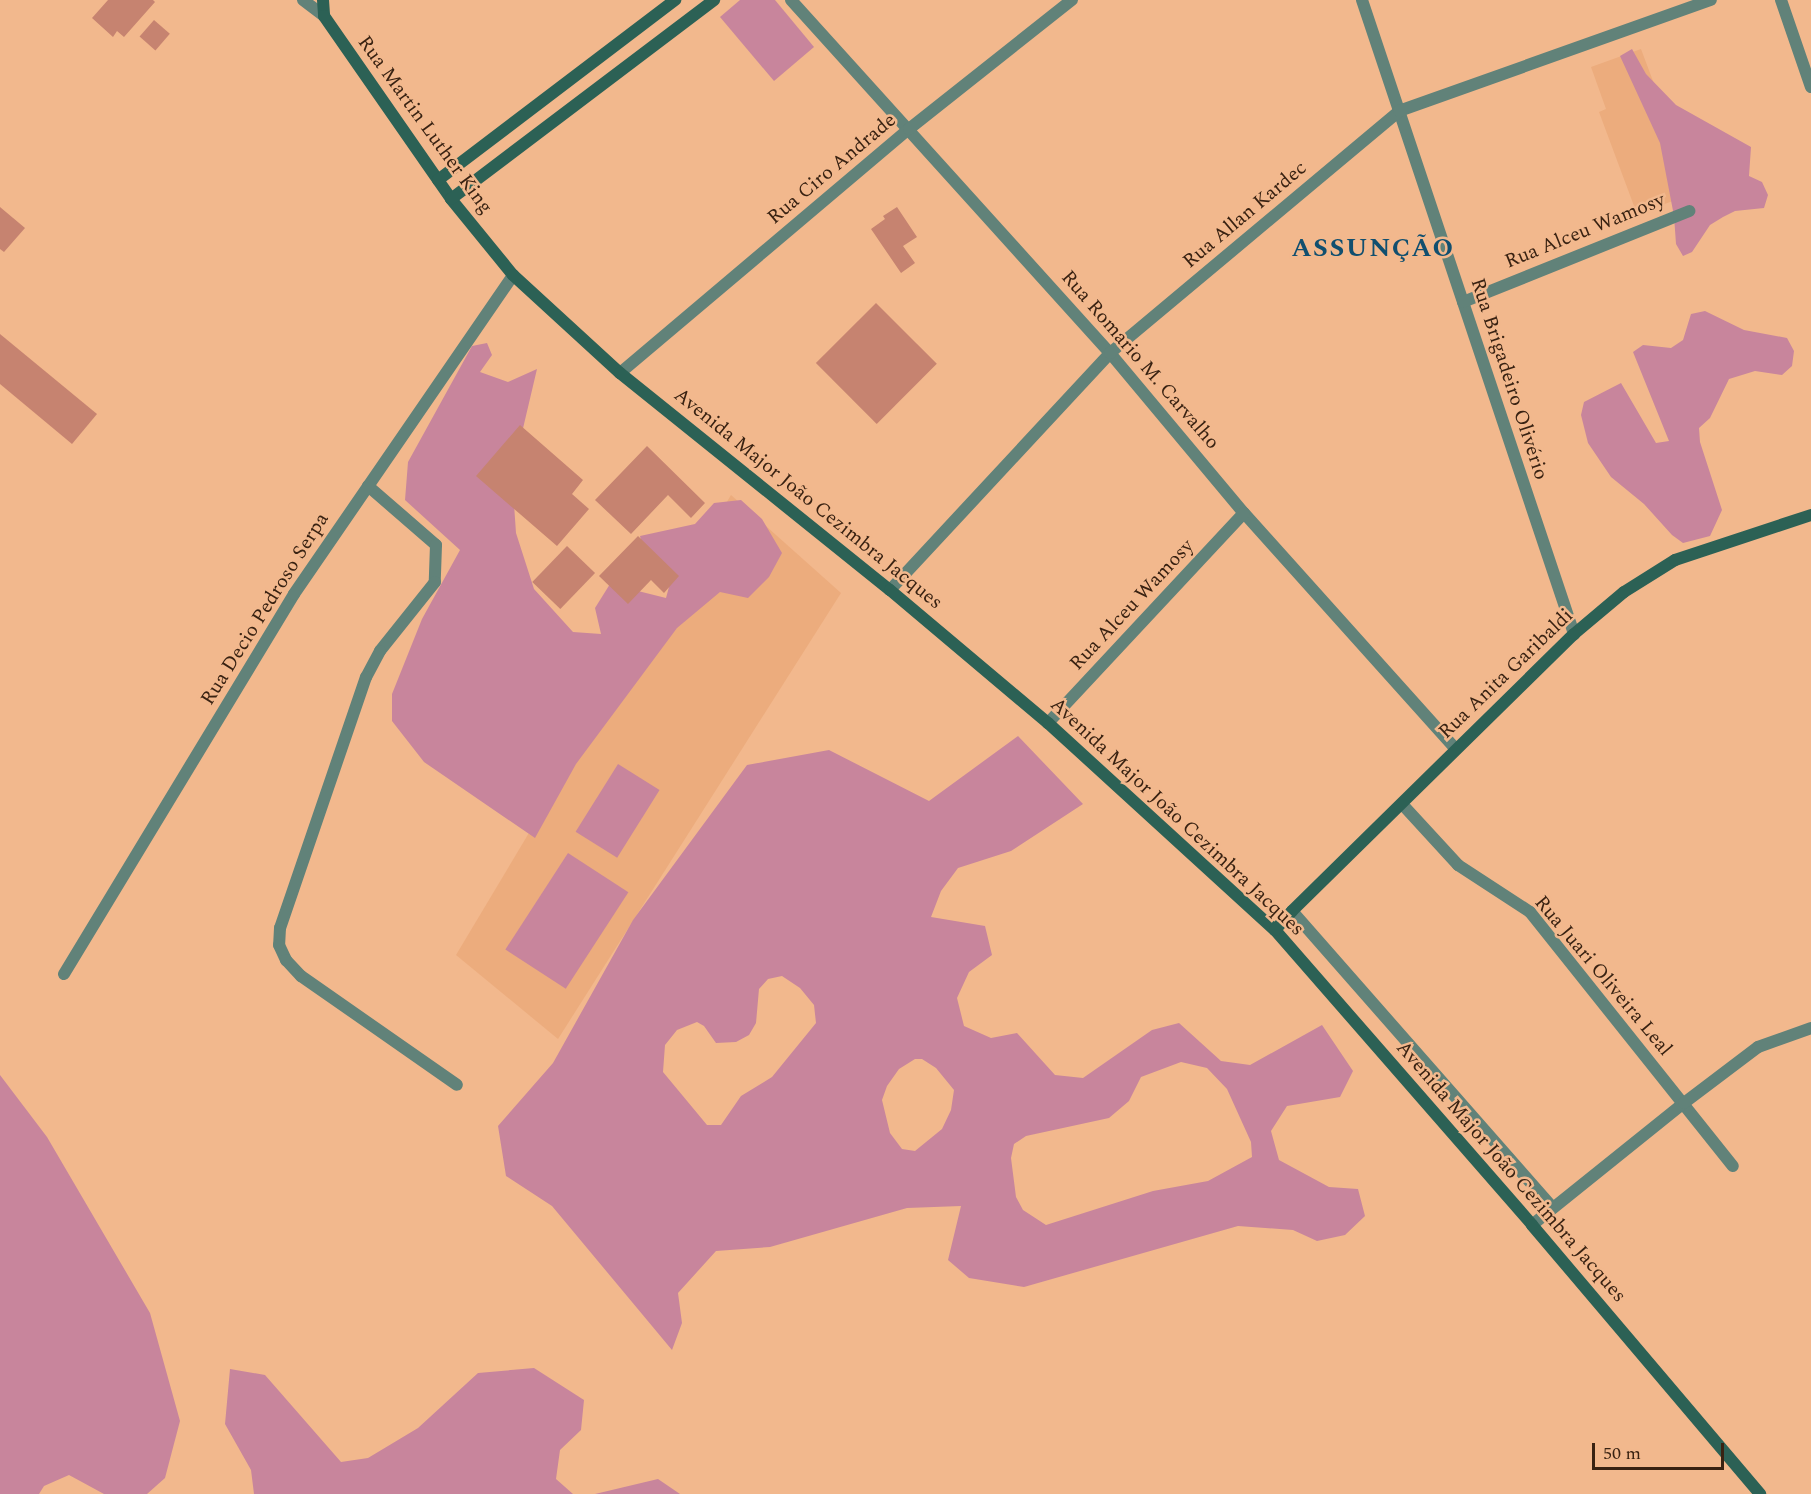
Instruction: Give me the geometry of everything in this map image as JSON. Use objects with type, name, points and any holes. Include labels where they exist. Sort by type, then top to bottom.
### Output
[{"type":"street","name":"Rua Martin Luther King","points":[[303,0],[324,16],[451,199],[513,275]]},
{"type":"street","points":[[323,0],[324,16]]},
{"type":"street","points":[[438,180],[675,0]]},
{"type":"street","points":[[451,199],[572,107],[697,5],[714,0]]},
{"type":"street","name":"Rua Romario M. Carvalho","points":[[792,0],[1110,353],[1244,513],[1456,749]]},
{"type":"street","name":"Rua Ciro Andrade","points":[[620,373],[909,129],[1072,0]]},
{"type":"street","name":"Rua Brigadeiro Olivério","points":[[1362,0],[1574,634]]},
{"type":"street","name":"Rua Allan Kardec","points":[[890,590],[1110,353],[1399,111],[1710,0]]},
{"type":"street","points":[[1781,0],[1811,87]]},
{"type":"street","points":[[557,89],[572,107]]},
{"type":"street","name":"Rua Alceu Wamosy","points":[[1463,302],[1689,210]]},
{"type":"street","name":"Avenida Major João Cezimbra Jacques","points":[[513,275],[620,373],[890,590],[1048,723],[1275,930],[1532,1226],[1760,1494]]},
{"type":"street","name":"Rua Decio Pedroso Serpa","points":[[64,974],[294,594],[513,275]]},
{"type":"street","points":[[368,486],[436,545],[435,582],[380,651],[366,677],[280,928],[279,945],[286,960],[301,976],[458,1085]]},
{"type":"street","name":"Rua Alceu Wamosy","points":[[1048,723],[1244,513]]},
{"type":"street","name":"Rua Anita Garibaldi","points":[[1275,930],[1574,634],[1624,592],[1675,560],[1811,515]]},
{"type":"street","name":"Rua Juari Oliveira Leal","points":[[1402,804],[1458,865],[1530,912],[1733,1166]]},
{"type":"street","points":[[1292,911],[1553,1208]]},
{"type":"street","points":[[1532,1226],[1684,1103],[1758,1047],[1811,1028]]},
{"type":"shaded area","points":[[740,0],[775,0],[814,47],[774,81],[720,17]]},
{"type":"shaded area","points":[[1632,49],[1646,74],[1676,105],[1751,147],[1749,176],[1762,182],[1768,195],[1764,208],[1735,211],[1710,225],[1692,252],[1683,256],[1676,244],[1674,216],[1660,143],[1620,56]]},
{"type":"shaded area","points":[[1641,49],[1695,193],[1637,214],[1599,112],[1606,109],[1591,67]]},
{"type":"shaded area","points":[[1705,311],[1744,330],[1787,338],[1794,351],[1792,366],[1782,375],[1755,371],[1729,379],[1710,418],[1699,428],[1700,442],[1722,510],[1710,536],[1683,543],[1672,535],[1644,504],[1611,477],[1588,443],[1581,415],[1584,402],[1621,383],[1656,443],[1669,441],[1633,352],[1643,345],[1671,348],[1683,340],[1691,314]]},
{"type":"shaded area","points":[[487,343],[492,355],[480,372],[508,382],[537,369],[512,475],[516,533],[534,589],[573,632],[601,634],[595,608],[610,584],[666,598],[673,572],[646,562],[640,536],[695,524],[714,503],[741,500],[762,519],[782,553],[769,577],[748,598],[720,592],[677,628],[576,764],[535,838],[424,762],[392,721],[392,694],[422,619],[460,550],[405,500],[408,462],[472,346]]},
{"type":"shaded area","points":[[731,495],[841,593],[558,1039],[456,955]]},
{"type":"shaded area","points":[[1018,736],[1083,804],[1011,851],[958,868],[941,891],[931,917],[985,926],[992,955],[969,972],[957,998],[964,1026],[991,1038],[1017,1033],[1055,1075],[1083,1078],[1152,1030],[1179,1023],[1221,1061],[1250,1065],[1322,1025],[1353,1071],[1340,1097],[1287,1106],[1271,1131],[1279,1160],[1329,1187],[1358,1189],[1365,1216],[1345,1235],[1317,1241],[1293,1230],[1238,1226],[1024,1287],[969,1278],[948,1260],[961,1206],[907,1208],[770,1247],[716,1251],[678,1293],[682,1323],[672,1350],[552,1206],[506,1176],[498,1126],[553,1063],[633,920],[747,765],[829,750],[929,801]],"holes":[[[782,976],[800,988],[814,1005],[816,1023],[772,1077],[741,1096],[721,1125],[707,1125],[663,1072],[665,1045],[677,1030],[697,1022],[704,1026],[716,1043],[736,1042],[749,1035],[756,1023],[759,989],[768,979]],[[915,1059],[922,1059],[936,1068],[954,1090],[951,1110],[942,1129],[915,1151],[902,1149],[890,1133],[882,1100],[887,1086],[899,1069]],[[1181,1062],[1207,1068],[1227,1089],[1251,1142],[1252,1157],[1208,1181],[1153,1191],[1046,1225],[1023,1210],[1016,1197],[1011,1158],[1014,1144],[1026,1136],[1109,1118],[1129,1101],[1141,1077]]]},
{"type":"shaded area","points":[[618,764],[660,790],[617,858],[576,832]]},
{"type":"shaded area","points":[[568,853],[628,892],[566,989],[505,949]]},
{"type":"shaded area","points":[[0,1075],[47,1137],[150,1313],[180,1421],[165,1478],[147,1494],[104,1494],[69,1475],[44,1486],[39,1494],[0,1494]]},
{"type":"shaded area","points":[[534,1368],[584,1400],[581,1430],[560,1450],[556,1479],[573,1494],[254,1494],[251,1470],[225,1424],[230,1369],[265,1375],[341,1462],[368,1458],[418,1428],[478,1373]]},
{"type":"shaded area","points":[[658,1479],[680,1494],[595,1494]]},
{"type":"building","points":[[108,0],[153,0],[155,2],[124,37],[117,31],[113,37],[92,18]]},
{"type":"building","points":[[154,20],[170,34],[155,50],[140,37]]},
{"type":"building","points":[[0,207],[25,228],[4,252],[0,249]]},
{"type":"building","points":[[897,207],[917,237],[903,246],[915,263],[901,273],[871,229],[885,219],[883,216]]},
{"type":"building","points":[[876,303],[937,364],[877,424],[816,363]]},
{"type":"building","points":[[0,334],[97,414],[72,444],[0,384]]},
{"type":"building","points":[[520,425],[583,480],[572,494],[589,509],[557,546],[476,476]]},
{"type":"building","points":[[647,446],[705,503],[691,518],[668,495],[631,534],[595,500]]},
{"type":"building","points":[[638,536],[679,576],[664,593],[651,580],[628,604],[599,576]]},
{"type":"building","points":[[567,546],[595,573],[560,609],[532,582]]},
{"type":"district","name":"ASSUNÇÃO","points":[[1373,249]]}]
